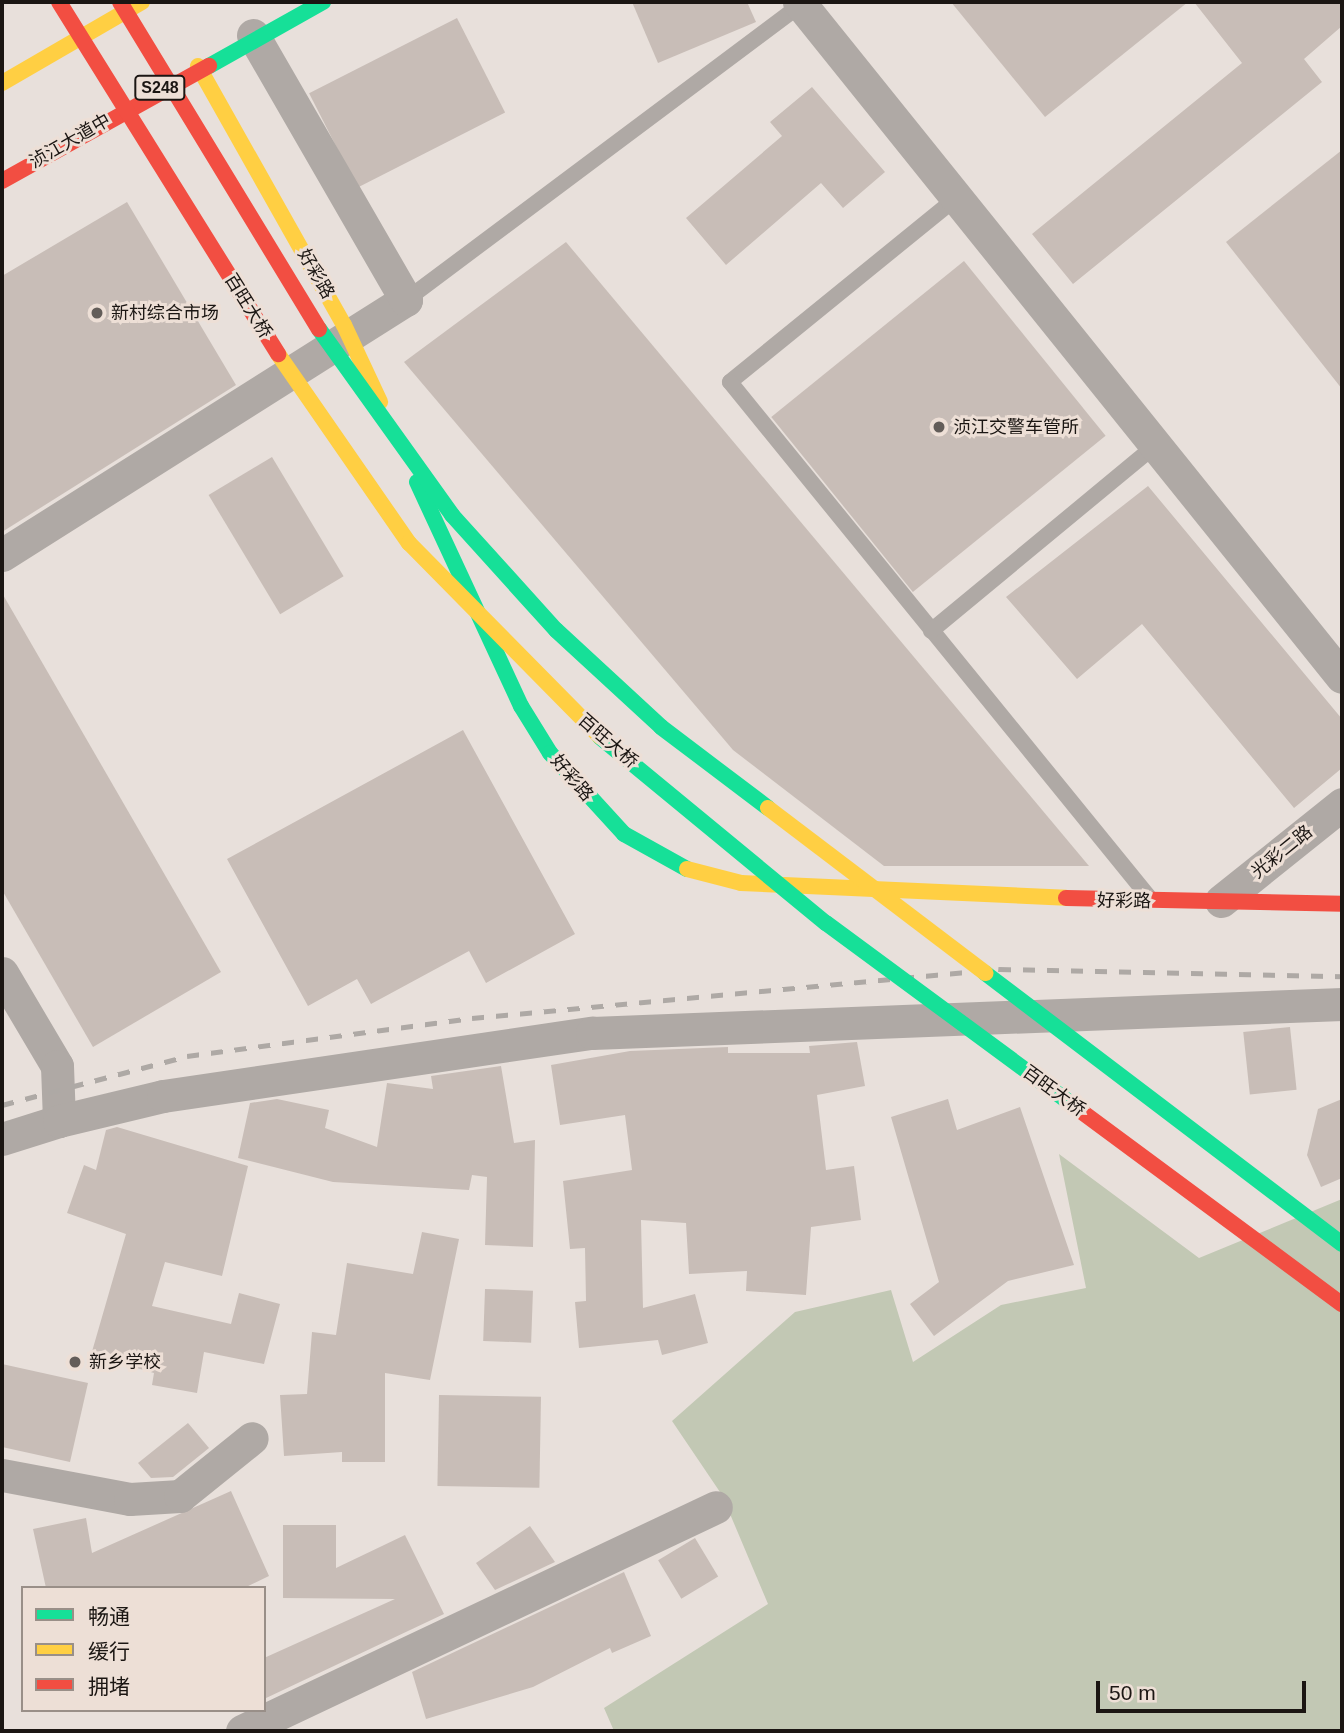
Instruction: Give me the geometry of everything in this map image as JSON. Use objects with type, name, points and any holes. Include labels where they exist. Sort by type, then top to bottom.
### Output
[{"type":"main road","name":"百旺大桥","points":[[59,2],[313,410],[409,543],[583,721],[826,922],[1342,1304]]},
{"type":"main road","points":[[120,2],[334,354],[452,515],[556,630],[661,727],[1342,1244]]},
{"type":"main road","points":[[2,83],[142,2]]},
{"type":"main road","name":"浈江大道中","points":[[2,181],[253,35],[323,2]]},
{"type":"main road","name":"好彩路","points":[[198,66],[349,336],[521,705],[550,753],[624,834],[674,865],[740,883],[1153,902],[1342,904]]},
{"type":"street","points":[[799,4],[1342,677]]},
{"type":"street","points":[[2,555],[407,300],[253,35]]},
{"type":"street","name":"光彩二路","points":[[1221,901],[1342,804]]},
{"type":"street","points":[[2,973],[57,1066],[59,1121]]},
{"type":"street","points":[[2,1139],[59,1121],[163,1096],[592,1033],[1342,1004]]},
{"type":"street","points":[[2,1475],[130,1499],[180,1496],[252,1438]]},
{"type":"street","points":[[242,1731],[716,1507]]},
{"type":"lane","points":[[407,300],[799,4]]},
{"type":"lane","points":[[955,199],[730,383],[1153,902]]},
{"type":"lane","points":[[931,631],[1155,446]]},
{"type":"green space","points":[[1059,1154],[1199,1258],[1342,1199],[1342,1731],[614,1731],[604,1708],[768,1604],[722,1495],[672,1421],[795,1312],[891,1290],[913,1362],[1001,1305],[1086,1288]]},
{"type":"building","points":[[632,2],[747,2],[756,22],[658,63]]},
{"type":"building","points":[[951,2],[1188,2],[1045,117]]},
{"type":"building","points":[[1194,2],[1342,2],[1342,26],[1304,59],[1322,82],[1073,284],[1032,234],[1242,63]]},
{"type":"building","points":[[457,18],[505,112],[357,188],[309,93]]},
{"type":"building","points":[[812,87],[885,172],[843,208],[821,183],[726,265],[686,218],[782,136],[770,122]]},
{"type":"building","points":[[1342,150],[1342,389],[1226,242]]},
{"type":"building","name":"新村综合市场","points":[[127,202],[236,385],[2,532],[2,276]]},
{"type":"building","points":[[566,242],[1089,866],[884,866],[733,750],[404,362]]},
{"type":"building","name":"浈江交警车管所","points":[[964,261],[1106,436],[913,592],[771,417]]},
{"type":"building","points":[[272,457],[344,576],[280,614],[209,495]]},
{"type":"building","points":[[1148,486],[1342,719],[1342,768],[1294,808],[1142,624],[1077,679],[1006,597]]},
{"type":"building","points":[[2,593],[221,972],[93,1047],[2,890]]},
{"type":"building","points":[[463,730],[575,934],[486,983],[469,951],[371,1004],[357,979],[308,1006],[227,859]]},
{"type":"building","points":[[1290,1027],[1297,1090],[1250,1095],[1243,1032]]},
{"type":"building","points":[[857,1042],[865,1086],[817,1095],[826,1170],[854,1166],[861,1220],[811,1227],[806,1295],[746,1291],[747,1271],[689,1274],[686,1223],[641,1220],[643,1308],[695,1294],[708,1343],[662,1355],[658,1340],[579,1348],[575,1302],[586,1301],[585,1248],[570,1249],[563,1181],[632,1170],[625,1115],[560,1125],[551,1065],[630,1051],[728,1047],[728,1053],[810,1053],[809,1046]]},
{"type":"building","points":[[501,1066],[514,1143],[535,1140],[533,1247],[485,1245],[487,1177],[472,1175],[469,1190],[333,1182],[238,1158],[250,1103],[277,1099],[329,1110],[325,1128],[377,1147],[387,1083],[433,1089],[431,1076]]},
{"type":"building","points":[[948,1099],[957,1130],[1020,1107],[1074,1265],[1008,1281],[934,1336],[910,1304],[939,1282],[891,1117]]},
{"type":"building","points":[[1342,1099],[1342,1178],[1321,1187],[1307,1155],[1318,1109]]},
{"type":"building","points":[[117,1127],[248,1166],[222,1276],[165,1262],[152,1306],[231,1324],[239,1293],[280,1304],[264,1364],[204,1352],[197,1393],[152,1385],[154,1373],[91,1355],[126,1234],[67,1213],[84,1165],[96,1170],[106,1130]]},
{"type":"building","points":[[422,1232],[459,1239],[430,1380],[385,1373],[385,1462],[342,1462],[342,1452],[284,1456],[280,1395],[307,1394],[312,1332],[336,1335],[347,1263],[413,1274]]},
{"type":"building","points":[[485,1289],[533,1291],[531,1343],[483,1341]]},
{"type":"building","points":[[2,1364],[88,1383],[70,1462],[2,1447]]},
{"type":"building","points":[[439,1395],[541,1397],[539,1488],[437,1486]]},
{"type":"building","points":[[188,1423],[209,1448],[173,1477],[151,1478],[138,1463]]},
{"type":"building","points":[[231,1491],[269,1576],[248,1586],[46,1586],[33,1529],[86,1518],[92,1553]]},
{"type":"building","points":[[283,1525],[336,1525],[336,1568],[405,1535],[444,1614],[266,1698],[266,1657],[395,1599],[283,1598]]},
{"type":"building","points":[[530,1526],[555,1562],[495,1590],[476,1563]]},
{"type":"building","points":[[695,1538],[718,1577],[681,1599],[658,1560]]},
{"type":"building","points":[[624,1572],[651,1636],[612,1653],[610,1648],[533,1687],[426,1719],[412,1672]]},
{"type":"railway","points":[[2,1105],[187,1056],[472,1018],[999,969],[1342,976]]},
{"type":"traffic: fast","points":[[209,66],[323,2]]},
{"type":"traffic: fast","points":[[319,329],[452,515],[556,630],[661,727],[768,808]]},
{"type":"traffic: fast","points":[[417,482],[521,706],[550,753],[624,834],[687,869]]},
{"type":"traffic: fast","points":[[600,737],[826,923],[1078,1109]]},
{"type":"traffic: fast","points":[[985,973],[1342,1244]]},
{"type":"traffic: slow","points":[[2,83],[142,2]]},
{"type":"traffic: slow","points":[[198,66],[344,325],[380,402]]},
{"type":"traffic: slow","points":[[278,354],[409,543],[600,737]]},
{"type":"traffic: slow","points":[[768,808],[985,973]]},
{"type":"traffic: slow","points":[[687,869],[741,883],[1066,898]]},
{"type":"traffic: jam","points":[[59,2],[278,354]]},
{"type":"traffic: jam","points":[[120,2],[319,329]]},
{"type":"traffic: jam","points":[[2,181],[209,66]]},
{"type":"traffic: jam","points":[[1066,898],[1342,904]]},
{"type":"traffic: jam","points":[[1078,1109],[1342,1304]]},
{"type":"place","name":"新村综合市场","points":[[97,313]]},
{"type":"place","name":"浈江交警车管所","points":[[939,427]]},
{"type":"place","name":"新乡学校","points":[[75,1362]]}]
